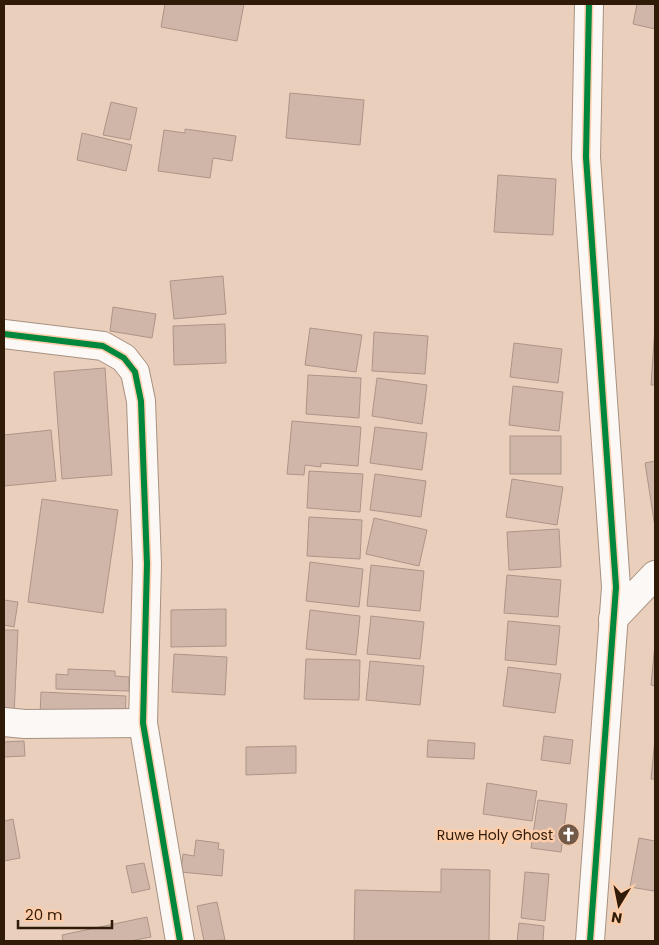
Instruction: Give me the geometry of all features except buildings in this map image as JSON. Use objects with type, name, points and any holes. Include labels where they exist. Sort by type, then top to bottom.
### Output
[{"type":"street","points":[[589,4],[586,157],[616,587],[590,941]]},
{"type":"street","points":[[4,334],[103,346],[124,358],[135,372],[141,401],[147,564],[143,722],[180,941]]},
{"type":"street","points":[[614,619],[655,574]]},
{"type":"street","points":[[4,722],[24,724],[143,722]]},
{"type":"cycle path","points":[[589,4],[586,157],[616,587],[590,941]]},
{"type":"cycle path","points":[[4,334],[103,346],[124,358],[135,372],[141,401],[147,564],[143,723],[180,941]]},
{"type":"place","name":"Ruwe Holy Ghost","points":[[569,835]]}]
